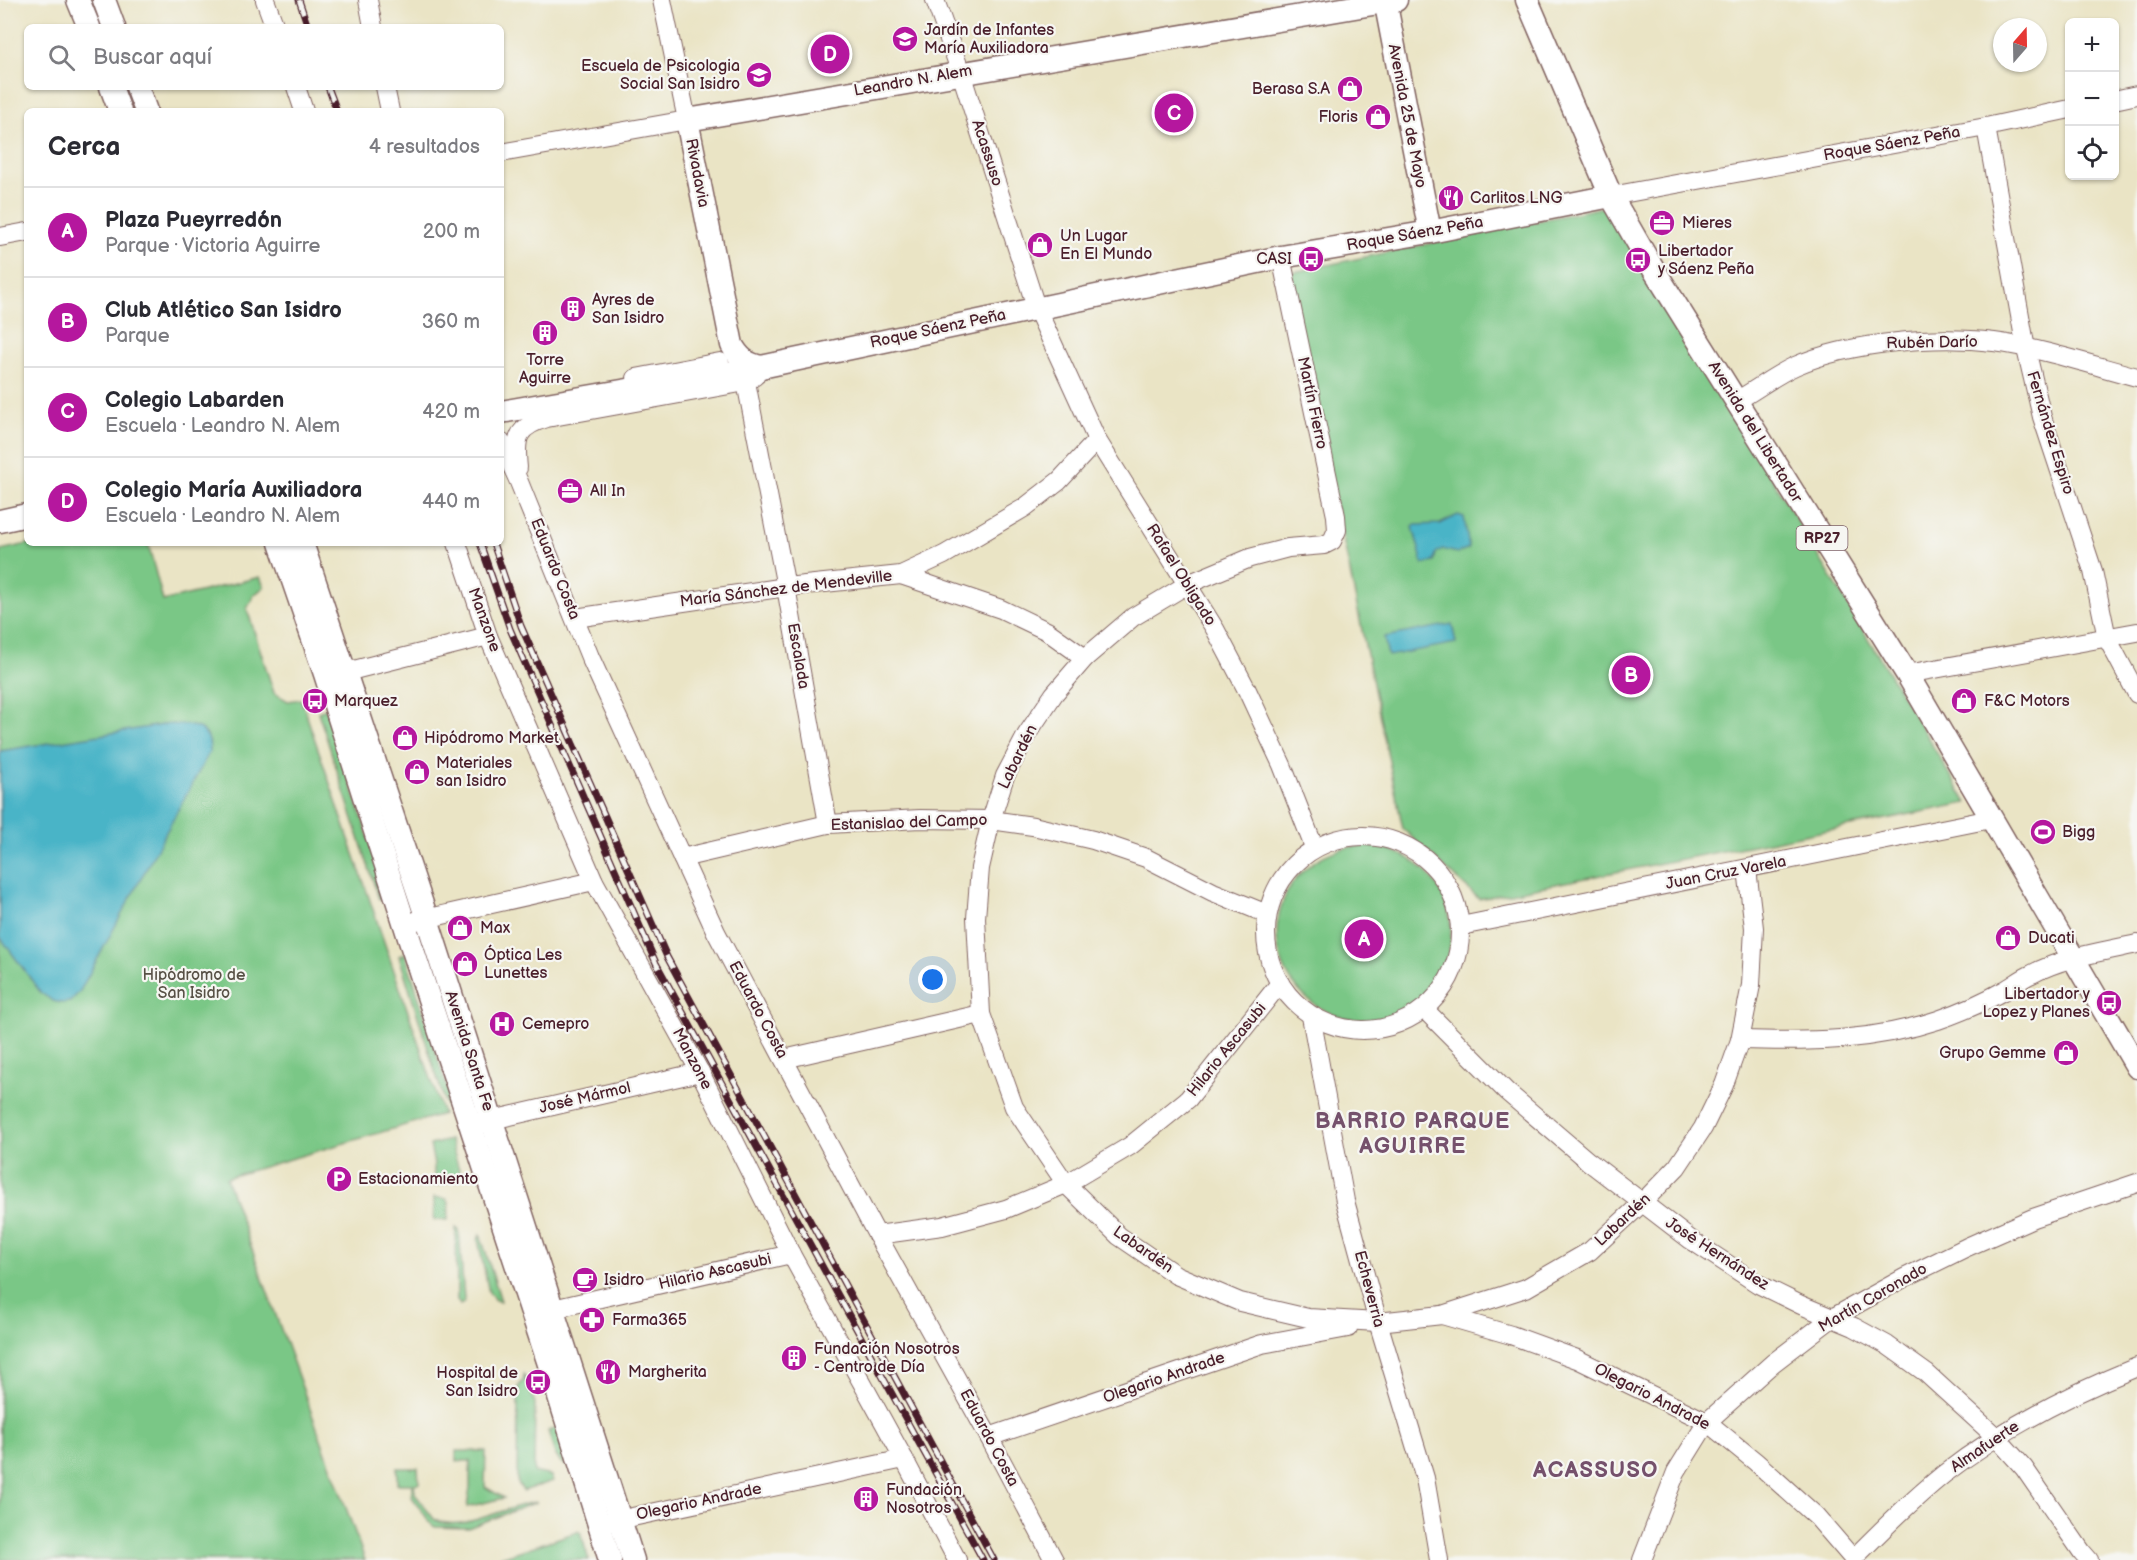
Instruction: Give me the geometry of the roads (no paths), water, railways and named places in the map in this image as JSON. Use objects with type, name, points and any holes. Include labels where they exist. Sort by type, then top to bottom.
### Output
[{"type":"main road","points":[[78,0],[88,24]]},
{"type":"main road","points":[[104,0],[113,24]]},
{"type":"main road","name":"Avenida del Libertador","points":[[1527,0],[1611,196],[1646,257],[1907,675],[2137,1067]]},
{"type":"main road","name":"Leandro N. Alem","points":[[687,120],[1389,1]]},
{"type":"main road","name":"Avenida 25 de Mayo","points":[[1389,1],[1430,232]]},
{"type":"main road","points":[[112,90],[119,108]]},
{"type":"main road","points":[[138,90],[145,108]]},
{"type":"main road","name":"Rivadavia","points":[[687,120],[726,354]]},
{"type":"main road","name":"Roque Sáenz Peña","points":[[504,411],[691,378],[754,374],[1036,308],[1281,257],[1430,232],[1611,196]]},
{"type":"main road","points":[[691,378],[726,354],[751,364],[754,374]]},
{"type":"main road","points":[[0,521],[24,516]]},
{"type":"main road","points":[[0,536],[24,531]]},
{"type":"main road","name":"Avenida Santa Fe","points":[[281,546],[325,674],[416,922],[609,1522],[633,1560]]},
{"type":"main road","name":"Avenida Santa Fe","points":[[303,546],[346,672],[416,922]]},
{"type":"main road","name":"Avenida Santa Fe","points":[[609,1522],[610,1560]]},
{"type":"street","points":[[265,0],[274,24]]},
{"type":"street","points":[[368,0],[372,24]]},
{"type":"street","name":"Rivadavia","points":[[662,0],[687,120]]},
{"type":"street","name":"Acassuso","points":[[935,0],[961,73],[1036,308]]},
{"type":"street","points":[[297,90],[303,108]]},
{"type":"street","points":[[386,90],[389,108]]},
{"type":"street","points":[[2119,99],[2137,95]]},
{"type":"street","name":"Roque Sáenz Peña","points":[[1611,196],[1986,127],[2065,110]]},
{"type":"street","name":"Leandro N. Alem","points":[[504,152],[687,120]]},
{"type":"street","name":"Fernández Espiro","points":[[1986,127],[2026,349],[2042,417],[2093,571],[2107,638],[2137,694]]},
{"type":"street","points":[[0,237],[24,233]]},
{"type":"street","name":"Martín Fierro","points":[[1281,257],[1336,516],[1336,530],[1332,541],[1324,545]]},
{"type":"street","name":"Rafael Obligado","points":[[1036,308],[1098,440],[1215,629],[1247,690],[1282,765],[1314,847]]},
{"type":"street","name":"Rubén Darío","points":[[1736,401],[1795,366],[1845,350],[1887,343],[1940,340],[1994,342],[2137,377]]},
{"type":"street","points":[[504,403],[726,354]]},
{"type":"street","name":"Roque Sáenz Peña","points":[[519,482],[516,447],[519,434],[530,423],[754,374]]},
{"type":"street","name":"Escalada","points":[[754,374],[786,587],[828,824]]},
{"type":"street","name":"María Sánchez de Mendeville","points":[[574,618],[786,587],[901,575],[944,555],[1024,508],[1059,481],[1098,440]]},
{"type":"street","name":"Eduardo Costa","points":[[504,449],[590,657],[716,932],[877,1235],[1054,1560]]},
{"type":"street","name":"Labardén","points":[[1324,545],[1288,548],[1250,558],[1188,584],[1133,617],[1085,658],[1053,694],[1027,734],[1005,776],[991,819],[980,868],[976,918],[981,1014],[1014,1107],[1066,1184],[1119,1236],[1176,1275],[1240,1302],[1308,1318],[1377,1322],[1442,1315],[1526,1288],[1590,1251],[1677,1167],[1703,1128],[1724,1085],[1740,1040],[1751,984],[1754,928],[1747,869]]},
{"type":"street","name":"Manzone","points":[[459,546],[488,636],[594,881],[700,1072],[791,1254],[957,1560]]},
{"type":"street","points":[[901,575],[1001,609],[1047,631],[1085,658]]},
{"type":"street","points":[[1907,675],[2137,632]]},
{"type":"street","points":[[346,672],[488,636]]},
{"type":"street","name":"Estanislao del Campo","points":[[682,858],[828,824],[920,819],[991,819],[1093,840],[1146,858],[1213,892],[1267,914]]},
{"type":"street","name":"Juan Cruz Varela","points":[[1461,926],[1991,819]]},
{"type":"street","points":[[1362,835],[1383,837],[1410,847],[1432,864],[1449,886],[1461,926],[1459,951],[1452,975],[1438,995],[1424,1009],[1406,1020],[1385,1028],[1364,1030],[1326,1024],[1295,1003],[1280,983],[1267,950],[1265,932],[1267,914],[1280,880],[1295,862],[1314,847],[1341,837],[1362,835]]},
{"type":"street","points":[[416,922],[594,881]]},
{"type":"street","points":[[1740,1040],[1835,1041],[1903,1030],[1966,1009],[2004,991],[2031,974],[2073,959],[2137,944]]},
{"type":"street","name":"Hilario Ascasubi","points":[[877,1235],[942,1226],[1006,1209],[1066,1184],[1130,1146],[1188,1099],[1280,983]]},
{"type":"street","name":"José Hernández","points":[[1424,1009],[1507,1092],[1588,1161],[1691,1240],[1758,1284],[1854,1327],[1887,1345],[1926,1373],[1996,1437],[2024,1468],[2082,1552],[2090,1560]]},
{"type":"street","points":[[784,1059],[981,1014]]},
{"type":"street","name":"Echeverria","points":[[1311,1016],[1346,1201],[1377,1322],[1425,1478],[1440,1560]]},
{"type":"street","name":"José Mármol","points":[[481,1122],[700,1072]]},
{"type":"street","name":"Martín Coronado","points":[[1642,1560],[1676,1472],[1707,1422],[1773,1363],[1832,1318],[1904,1278],[1978,1242],[2033,1218],[2137,1183]]},
{"type":"street","name":"Hilario Ascasubi","points":[[542,1311],[791,1254]]},
{"type":"street","name":"Olegario Andrade","points":[[1442,1315],[1511,1335],[1577,1359],[1707,1422],[1756,1461],[1817,1518],[1854,1559]]},
{"type":"street","name":"Olegario Andrade","points":[[989,1437],[1262,1344],[1377,1322]]},
{"type":"street","name":"Almafuerte","points":[[1854,1559],[1897,1514],[1945,1473],[1996,1437],[2061,1400],[2137,1367]]},
{"type":"street","name":"Olegario Andrade","points":[[609,1522],[904,1459]]},
{"type":"water","points":[[1458,515],[1464,517],[1469,548],[1457,553],[1442,549],[1436,553],[1434,562],[1423,564],[1413,527],[1440,524]]},
{"type":"water","points":[[1452,624],[1456,643],[1388,656],[1384,637]]},
{"type":"water","points":[[168,724],[197,727],[203,730],[207,735],[210,751],[80,991],[70,1002],[53,1001],[41,993],[0,937],[0,751]]},
{"type":"railway","points":[[299,0],[307,24]]},
{"type":"railway","points":[[329,90],[336,108]]},
{"type":"railway","points":[[481,546],[510,629],[656,963],[983,1560]]},
{"type":"railway","points":[[494,546],[521,626],[667,957],[994,1560]]},
{"type":"place","name":"Jardín de Infantes María Auxiliadora","points":[[905,39]]},
{"type":"place","name":"Colegio María Auxiliadora","points":[[830,54]]},
{"type":"place","name":"Escuela de Psicologia Social San Isidro","points":[[759,75]]},
{"type":"place","name":"Berasa S.A","points":[[1350,89]]},
{"type":"place","name":"Colegio Labarden","points":[[1174,113]]},
{"type":"place","name":"Floris","points":[[1378,117]]},
{"type":"place","name":"Carlitos LNG","points":[[1451,198]]},
{"type":"place","name":"Mieres","points":[[1662,223]]},
{"type":"place","name":"Un Lugar En El Mundo","points":[[1040,245]]},
{"type":"place","name":"CASI","points":[[1311,259]]},
{"type":"place","name":"Libertador y Sáenz Peña","points":[[1638,260]]},
{"type":"place","name":"Ayres de San Isidro","points":[[573,309]]},
{"type":"place","name":"Torre Aguirre","points":[[545,333]]},
{"type":"place","name":"All In","points":[[570,491]]},
{"type":"place","name":"Club Atlético San Isidro","points":[[1631,675]]},
{"type":"place","name":"Marquez","points":[[315,701]]},
{"type":"place","name":"F&C Motors","points":[[1964,701]]},
{"type":"place","name":"Hipódromo Market","points":[[405,738]]},
{"type":"place","name":"Materiales san Isidro","points":[[417,772]]},
{"type":"place","name":"Bigg","points":[[2043,832]]},
{"type":"place","name":"Max","points":[[460,928]]},
{"type":"place","name":"Ducati","points":[[2008,938]]},
{"type":"place","name":"Plaza Pueyrredón","points":[[1364,939]]},
{"type":"place","name":"Óptica Les Lunettes","points":[[465,964]]},
{"type":"place","name":"Libertador y Lopez y Planes","points":[[2109,1003]]},
{"type":"place","name":"Cemepro","points":[[502,1024]]},
{"type":"place","name":"Grupo Gemme","points":[[2066,1053]]},
{"type":"place","name":"Estacionamiento","points":[[339,1179]]},
{"type":"place","name":"Isidro","points":[[585,1280]]},
{"type":"place","name":"Farma365","points":[[592,1320]]},
{"type":"place","name":"Fundación Nosotros - Centro de Día","points":[[794,1358]]},
{"type":"place","name":"Margherita","points":[[608,1372]]},
{"type":"place","name":"Hospital de San Isidro","points":[[538,1382]]},
{"type":"place","name":"Fundación Nosotros","points":[[866,1499]]},
{"type":"district","name":"BARRIO PARQUE AGUIRRE","points":[[1413,1134]]},
{"type":"district","name":"ACASSUSO","points":[[1596,1470]]},
{"type":"park label","name":"Hipódromo de San Isidro","points":[[194,984]]}]
